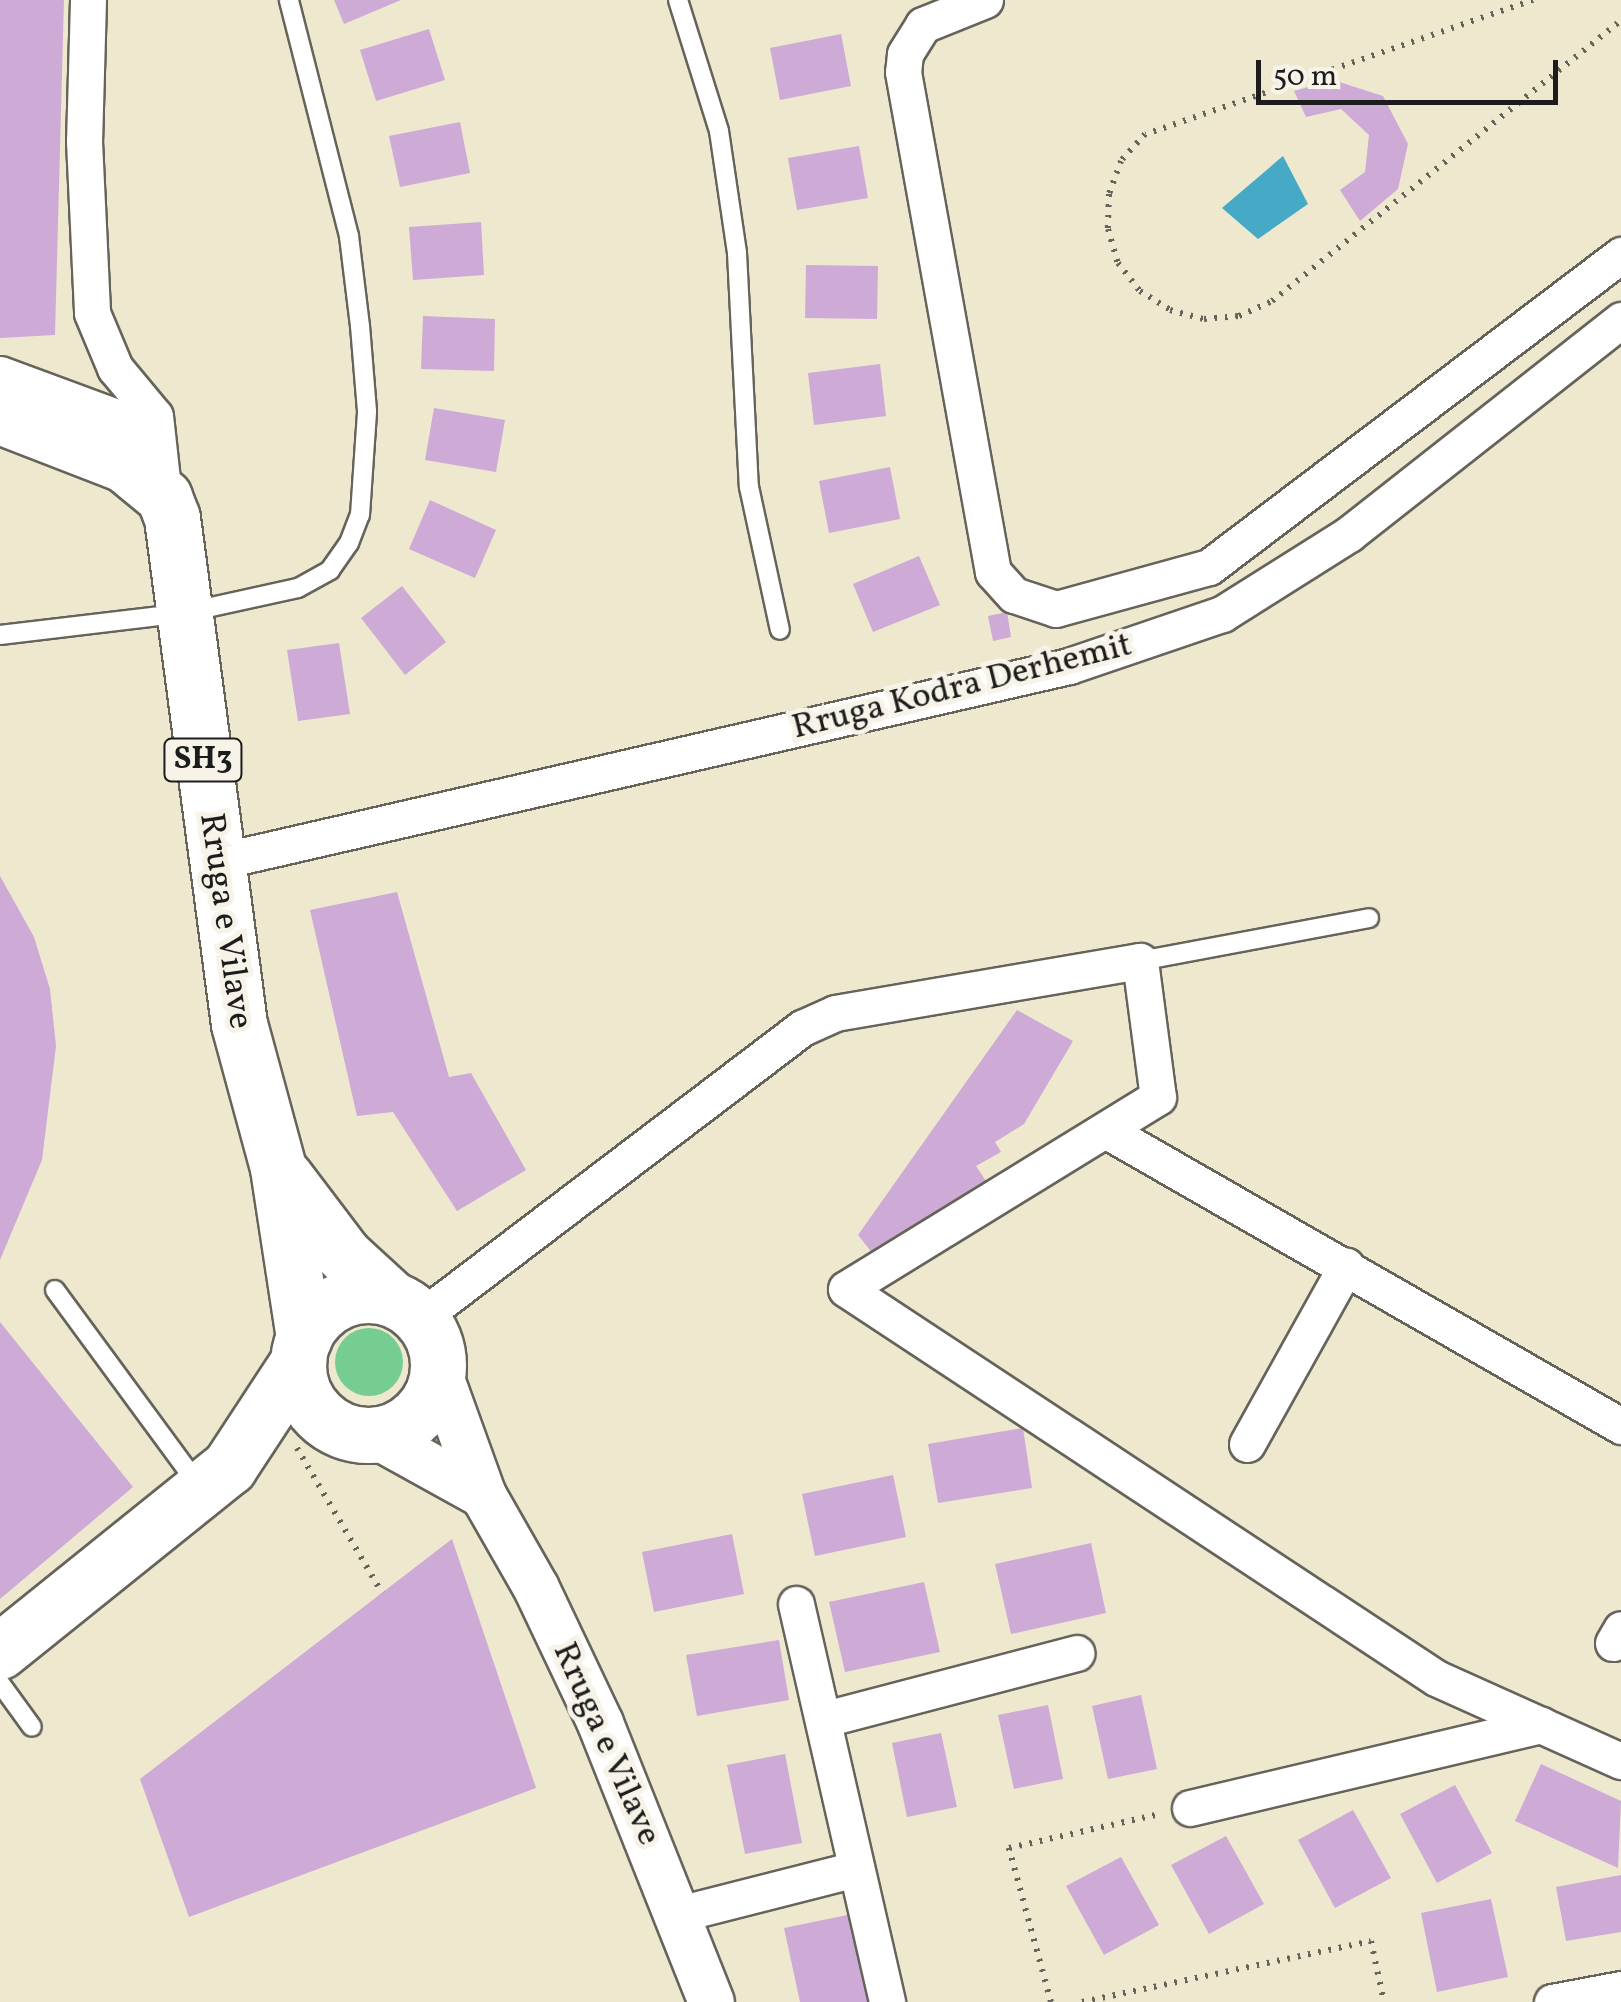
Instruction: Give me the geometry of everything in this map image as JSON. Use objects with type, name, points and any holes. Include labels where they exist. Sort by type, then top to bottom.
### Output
[{"type":"main road","points":[[0,416],[124,464],[164,497]]},
{"type":"main road","name":"Rruga e Vilave","points":[[164,497],[184,613],[247,1068],[278,1168],[301,1350]]},
{"type":"main road","name":"Rruga e Vilave","points":[[278,1168],[344,1254],[406,1308]]},
{"type":"main road","points":[[0,1651],[215,1478],[301,1350],[339,1301],[406,1308],[438,1370],[424,1407],[410,1421],[297,1447],[215,1478]]},
{"type":"main road","points":[[301,1350],[312,1406],[362,1433]]},
{"type":"street","points":[[88,0],[84,141],[92,313],[114,368],[154,416],[164,497]]},
{"type":"street","points":[[985,0],[922,25],[904,54],[903,72],[993,572],[1014,595],[1056,609],[1209,567],[1621,255]]},
{"type":"street","name":"Rruga Kodra Derhemit","points":[[216,862],[1069,666],[1222,614],[1278,582],[1621,320]]},
{"type":"street","points":[[0,374],[128,426],[164,497]]},
{"type":"street","points":[[1056,609],[1069,666]]},
{"type":"street","points":[[406,1308],[802,1028],[854,1009],[1140,960],[1158,1097],[846,1289],[1436,1678],[1621,1761]]},
{"type":"street","points":[[1107,1130],[1621,1426]]},
{"type":"street","points":[[1247,1444],[1346,1266]]},
{"type":"street","name":"Rruga e Vilave","points":[[438,1370],[483,1495],[568,1656],[679,1914],[710,2002]]},
{"type":"street","points":[[362,1433],[483,1495]]},
{"type":"street","points":[[796,1604],[854,1869],[888,2002]]},
{"type":"street","points":[[824,1718],[1076,1653]]},
{"type":"street","points":[[1190,1808],[1541,1726]]},
{"type":"street","points":[[679,1914],[854,1869]]},
{"type":"street","points":[[1552,2002],[1621,1989]]},
{"type":"lane","points":[[0,635],[184,613],[298,588],[330,570],[360,515],[367,411],[349,236],[289,0]]},
{"type":"lane","points":[[678,0],[719,131],[737,253],[749,487],[780,630]]},
{"type":"lane","points":[[1140,960],[1369,918]]},
{"type":"lane","points":[[56,1290],[215,1478]]},
{"type":"lane","points":[[0,1683],[32,1728]]},
{"type":"path","points":[[1533,0],[1144,134],[1122,161],[1109,194],[1108,229],[1118,263],[1140,291],[1187,315],[1239,316],[1272,301],[1621,20]]},
{"type":"path","points":[[297,1447],[382,1594]]},
{"type":"path","points":[[1050,2002],[1009,1848],[1190,1808]]},
{"type":"path","points":[[1082,2002],[1371,1941],[1384,2002]]},
{"type":"green space","points":[[369,1328],[382,1330],[393,1338],[401,1349],[401,1375],[393,1386],[382,1394],[369,1396],[356,1394],[345,1386],[337,1375],[335,1362],[337,1349],[345,1338],[356,1330]]},
{"type":"water","points":[[1283,156],[1308,204],[1258,239],[1222,208]]},
{"type":"building","points":[[0,0],[64,0],[55,335],[0,338]]},
{"type":"building","points":[[334,0],[401,0],[344,24]]},
{"type":"building","points":[[429,29],[445,80],[376,101],[360,50]]},
{"type":"building","points":[[841,34],[851,86],[780,100],[770,48]]},
{"type":"building","points":[[1333,80],[1383,96],[1408,144],[1398,189],[1360,221],[1340,190],[1365,172],[1369,135],[1341,109],[1306,117],[1294,91]]},
{"type":"building","points":[[460,122],[470,173],[400,187],[389,136]]},
{"type":"building","points":[[859,146],[868,198],[797,210],[788,158]]},
{"type":"building","points":[[481,222],[484,275],[413,280],[409,227]]},
{"type":"building","points":[[806,265],[878,266],[877,319],[805,318]]},
{"type":"building","points":[[423,316],[495,319],[494,371],[421,369]]},
{"type":"building","points":[[880,364],[886,416],[814,425],[808,373]]},
{"type":"building","points":[[434,408],[505,420],[496,472],[425,460]]},
{"type":"building","points":[[890,467],[900,519],[829,533],[819,481]]},
{"type":"building","points":[[430,500],[496,530],[475,578],[409,549]]},
{"type":"building","points":[[919,556],[940,605],[873,632],[853,584]]},
{"type":"building","points":[[402,586],[446,642],[405,675],[361,618]]},
{"type":"building","points":[[1007,612],[1011,637],[993,641],[988,616]]},
{"type":"building","points":[[339,643],[350,714],[298,721],[287,650]]},
{"type":"building","points":[[0,876],[34,937],[50,989],[56,1046],[42,1160],[0,1260]]},
{"type":"building","points":[[397,892],[449,1077],[471,1073],[526,1170],[457,1211],[393,1112],[357,1116],[310,910]]},
{"type":"building","points":[[1017,1010],[1073,1041],[1024,1124],[995,1142],[1001,1152],[976,1166],[986,1181],[874,1255],[858,1235]]},
{"type":"building","points":[[0,1322],[133,1487],[0,1599]]},
{"type":"building","points":[[1023,1428],[1032,1488],[938,1503],[928,1444]]},
{"type":"building","points":[[893,1475],[906,1537],[815,1556],[802,1494]]},
{"type":"building","points":[[732,1534],[744,1594],[654,1612],[642,1552]]},
{"type":"building","points":[[452,1539],[536,1788],[189,1917],[140,1779]]},
{"type":"building","points":[[1091,1543],[1106,1613],[1011,1634],[995,1564]]},
{"type":"building","points":[[924,1582],[940,1652],[845,1672],[829,1602]]},
{"type":"building","points":[[779,1640],[789,1700],[697,1716],[686,1655]]},
{"type":"building","points":[[1141,1695],[1157,1769],[1108,1779],[1092,1706]]},
{"type":"building","points":[[1048,1705],[1063,1779],[1014,1789],[998,1715]]},
{"type":"building","points":[[941,1733],[957,1807],[907,1817],[892,1743]]},
{"type":"building","points":[[785,1754],[802,1843],[745,1854],[727,1765]]},
{"type":"building","points":[[1541,1764],[1621,1801],[1618,1868],[1515,1821]]},
{"type":"building","points":[[1455,1785],[1492,1853],[1437,1883],[1400,1814]]},
{"type":"building","points":[[1353,1810],[1391,1878],[1335,1908],[1298,1840]]},
{"type":"building","points":[[1226,1836],[1264,1904],[1209,1934],[1171,1865]]},
{"type":"building","points":[[1121,1857],[1159,1925],[1104,1955],[1066,1886]]},
{"type":"building","points":[[1621,1875],[1621,1932],[1566,1941],[1556,1887]]},
{"type":"building","points":[[1491,1899],[1508,1977],[1437,1992],[1421,1913]]},
{"type":"building","points":[[852,1914],[870,2002],[800,2002],[784,1928]]}]
